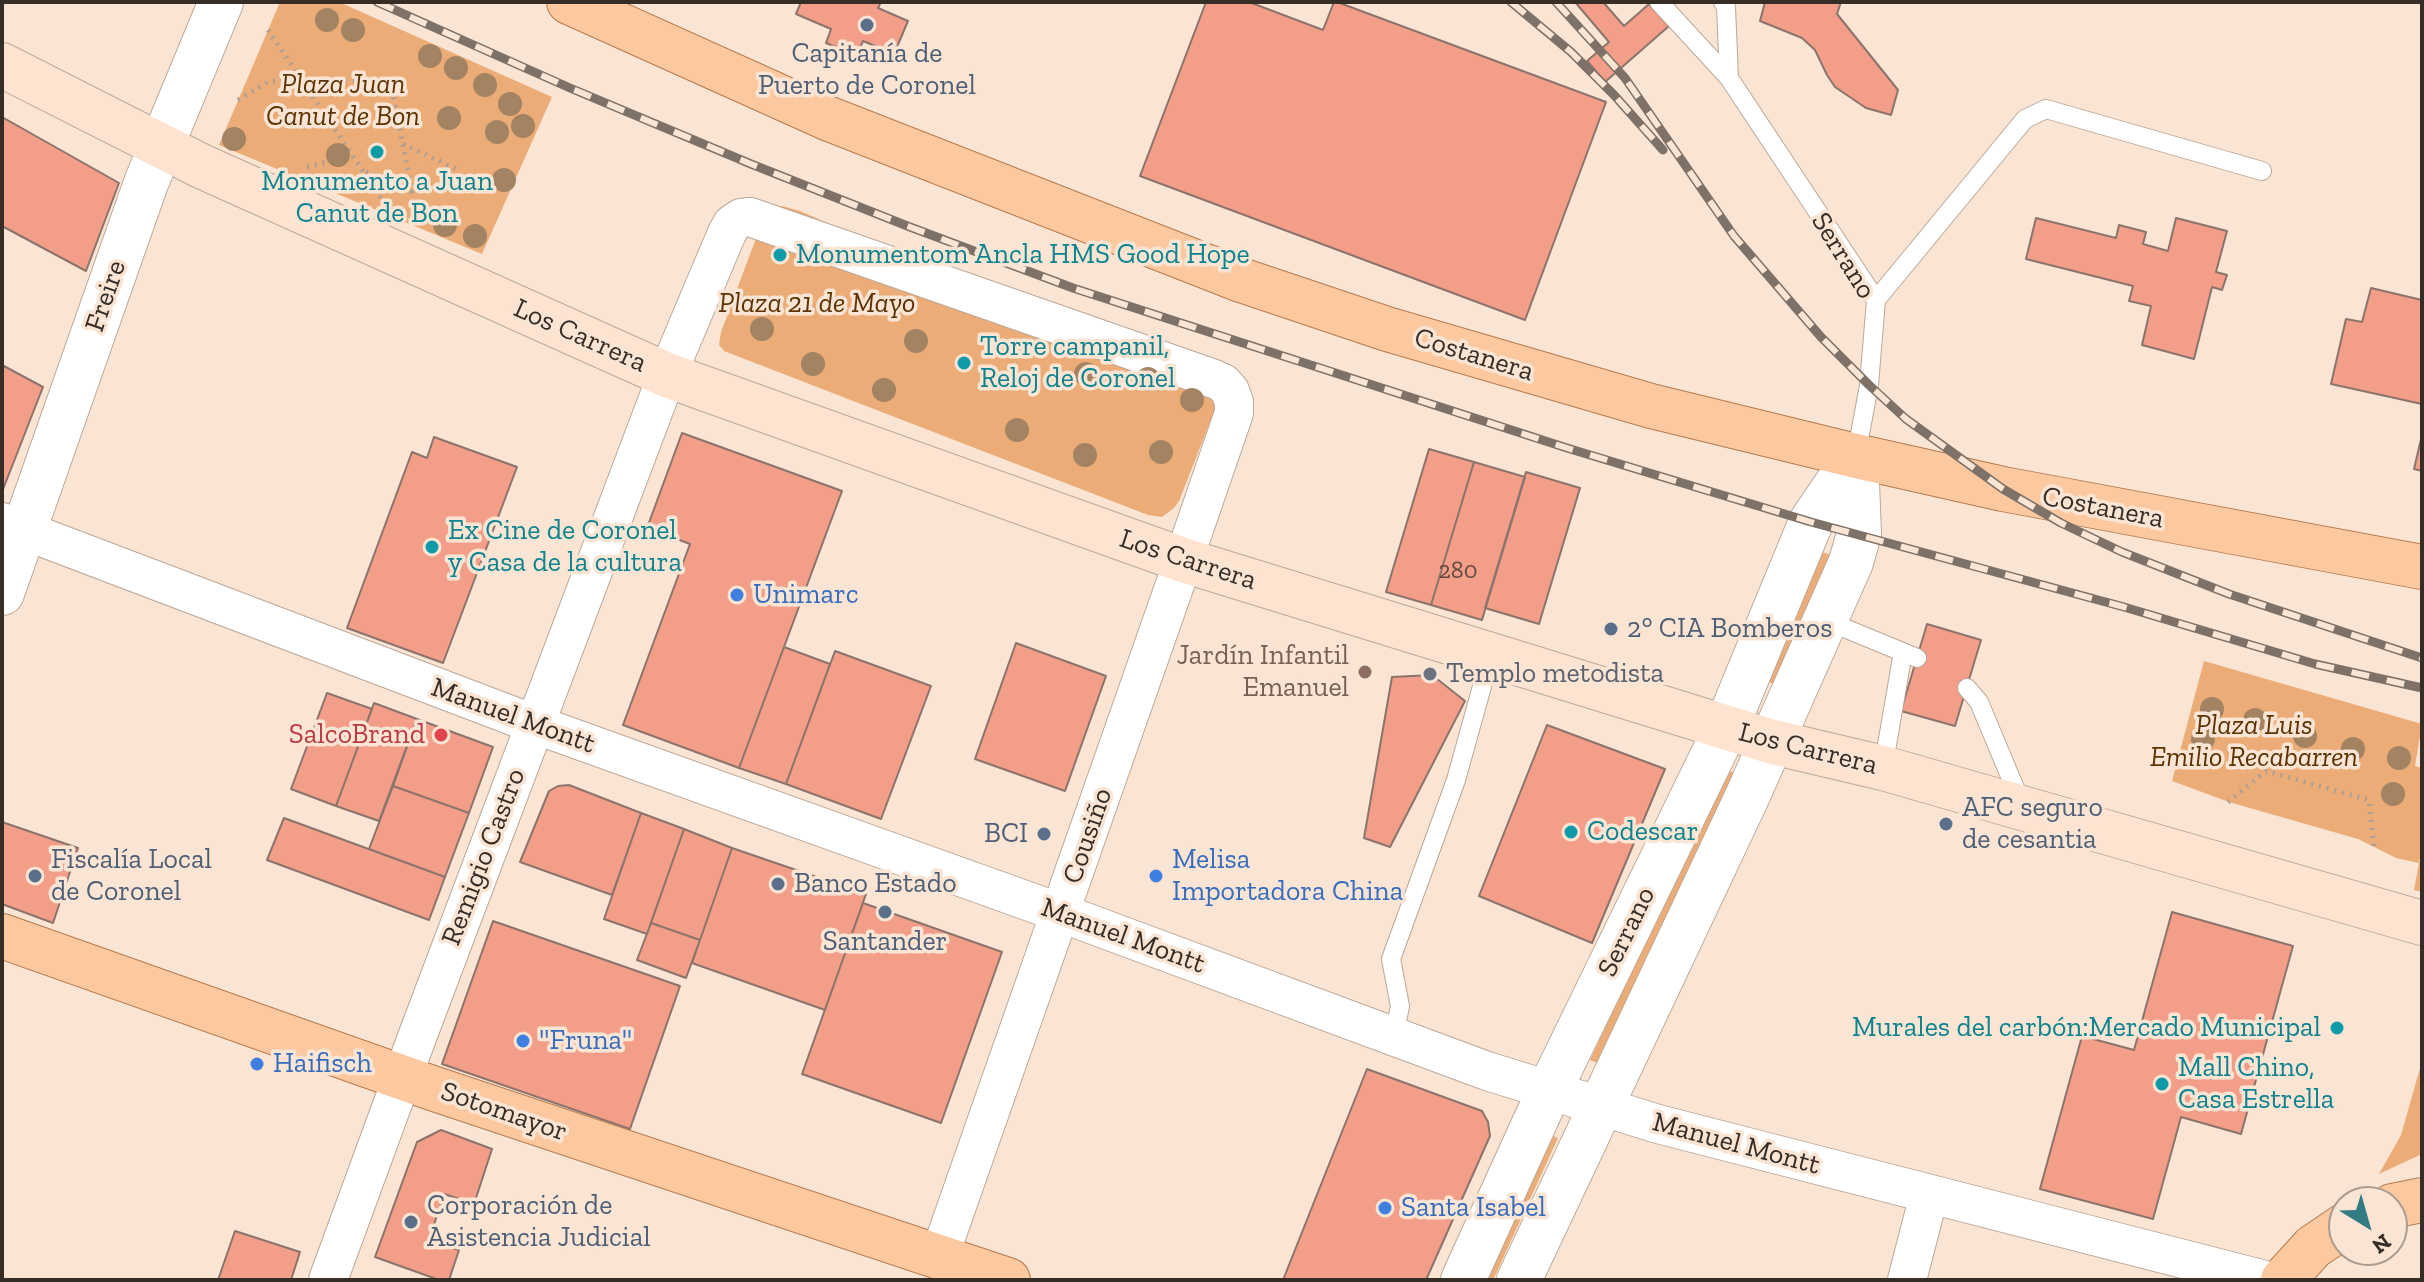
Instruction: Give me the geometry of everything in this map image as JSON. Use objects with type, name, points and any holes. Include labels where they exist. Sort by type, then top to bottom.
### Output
[{"type":"main road","name":"Costanera","points":[[569,2],[827,118],[1241,280],[1387,329],[1651,406],[1856,456],[2003,489],[2422,567]]},
{"type":"main road","name":"Los Carrera","points":[[2,65],[161,147],[667,375],[1183,560],[1773,742],[1883,768],[2422,923]]},
{"type":"main road","name":"Sotomayor","points":[[2,936],[935,1269],[1008,1280]]},
{"type":"main road","points":[[2283,1280],[2313,1247],[2328,1237]]},
{"type":"street","name":"Freire","points":[[2,593],[13,527],[146,183],[221,2]]},
{"type":"street","name":"Remigio Castro","points":[[328,1280],[667,375],[732,224],[741,218],[760,219],[1223,383],[1230,391]]},
{"type":"street","name":"Cousiño","points":[[935,1269],[1234,413],[1230,391]]},
{"type":"street","name":"Serrano","points":[[1519,1280],[1773,742],[1851,562],[1859,534],[1856,456]]},
{"type":"street","name":"Serrano","points":[[1463,1280],[1549,1091],[1726,728],[1811,522],[1856,456]]},
{"type":"street","name":"Manuel Montt","points":[[13,527],[534,724],[1061,913],[1487,1071],[1658,1124],[2265,1280]]},
{"type":"street","points":[[1907,1280],[1929,1195]]},
{"type":"lane","name":"Serrano","points":[[1659,2],[1729,78],[1876,300],[1869,385],[1856,456]]},
{"type":"lane","points":[[1723,2],[1726,7],[1729,78]]},
{"type":"lane","points":[[1876,300],[2025,119],[2046,109],[2262,171]]},
{"type":"lane","points":[[1825,620],[1910,655],[1883,768]]},
{"type":"lane","points":[[1394,1037],[1400,1006],[1391,959],[1456,780],[1491,654]]},
{"type":"lane","points":[[1967,688],[1979,702],[2023,808]]},
{"type":"path","points":[[268,30],[387,207]]},
{"type":"path","points":[[238,100],[270,81],[390,79],[420,228]]},
{"type":"path","points":[[403,144],[458,170]]},
{"type":"path","points":[[299,169],[353,155]]},
{"type":"path","points":[[363,171],[412,193]]},
{"type":"path","points":[[2228,802],[2266,771],[2369,800],[2374,848]]},
{"type":"green space","name":"Plaza Juan Canut de Bon","points":[[280,2],[339,2],[552,97],[482,254],[219,145]]},
{"type":"green space","name":"Plaza 21 de Mayo","points":[[775,206],[800,211],[1202,386],[1215,399],[1216,407],[1174,508],[1162,517],[1148,515],[724,351],[719,345],[721,332],[765,214]]},
{"type":"green space","points":[[1821,552],[1835,556],[1775,684],[1764,681]]},
{"type":"green space","name":"Plaza Luis Emilio Recabarren","points":[[2204,661],[2422,724],[2415,766],[2422,768],[2422,851],[2419,862],[2422,863],[2422,892],[2414,890],[2419,863],[2396,858],[2358,839],[2229,802],[2172,781]]},
{"type":"green space","points":[[1726,770],[1739,774],[1603,1065],[1590,1060]]},
{"type":"green space","points":[[2422,1061],[2422,1154],[2379,1174],[2401,1135]]},
{"type":"green space","points":[[1545,1133],[1558,1138],[1493,1280],[1475,1280]]},
{"type":"building","points":[[801,2],[881,2],[878,8],[908,21],[894,54],[863,41],[857,56],[826,43],[831,29],[796,14]]},
{"type":"building","points":[[1206,2],[1249,2],[1323,30],[1334,2],[1337,2],[1606,102],[1525,320],[1140,176]]},
{"type":"building","points":[[1575,2],[1603,2],[1624,26],[1649,4],[1669,26],[1605,82],[1587,61],[1609,42]]},
{"type":"building","points":[[1765,2],[1841,2],[1837,14],[1898,90],[1891,115],[1866,108],[1835,87],[1815,50],[1802,38],[1760,21]]},
{"type":"building","points":[[2,117],[119,183],[86,271],[2,226]]},
{"type":"building","points":[[2036,218],[2116,238],[2119,225],[2146,232],[2143,244],[2168,251],[2176,218],[2227,231],[2216,272],[2227,275],[2222,290],[2212,287],[2194,359],[2142,345],[2151,306],[2129,301],[2133,286],[2026,259]]},
{"type":"building","points":[[2371,288],[2422,300],[2422,404],[2331,384],[2346,319],[2362,322]]},
{"type":"building","points":[[2,365],[43,387],[2,492]]},
{"type":"building","name":"Unimarc","points":[[682,433],[842,491],[739,768],[623,725],[690,544],[647,528]]},
{"type":"building","points":[[2422,435],[2422,471],[2414,469]]},
{"type":"building","name":"Ex Cine de Coronel y Casa de la cultura","points":[[434,437],[517,467],[443,663],[347,628],[412,452],[427,458]]},
{"type":"building","points":[[1429,449],[1474,462],[1431,605],[1386,592]]},
{"type":"building","points":[[1474,462],[1525,477],[1482,620],[1431,605]]},
{"type":"building","points":[[1526,472],[1580,488],[1539,624],[1485,608]]},
{"type":"building","points":[[1927,624],[1981,640],[1955,726],[1901,711]]},
{"type":"building","points":[[1016,643],[1106,676],[1065,791],[975,759]]},
{"type":"building","points":[[784,647],[830,664],[786,784],[739,768]]},
{"type":"building","points":[[835,651],[931,686],[881,819],[786,784]]},
{"type":"building","points":[[1432,675],[1465,701],[1390,847],[1364,838],[1392,677]]},
{"type":"building","points":[[327,693],[372,709],[336,806],[291,789]]},
{"type":"building","points":[[374,703],[417,719],[379,821],[336,806]]},
{"type":"building","points":[[417,719],[493,747],[469,813],[393,786]]},
{"type":"building","name":"Codescar","points":[[1547,725],[1665,769],[1592,943],[1479,896]]},
{"type":"building","points":[[569,785],[641,813],[612,895],[520,862],[549,791]]},
{"type":"building","points":[[393,786],[469,813],[445,877],[369,849]]},
{"type":"building","points":[[641,813],[684,829],[647,934],[604,919]]},
{"type":"building","points":[[284,818],[445,877],[429,920],[267,860]]},
{"type":"building","name":"Fiscalía Local de Coronel","points":[[2,822],[78,848],[53,923],[2,904]]},
{"type":"building","points":[[684,829],[732,848],[700,940],[651,923]]},
{"type":"building","points":[[732,848],[866,894],[825,1010],[692,963]]},
{"type":"building","points":[[863,903],[1002,952],[941,1123],[802,1074]]},
{"type":"building","name":"Mall Chino, Casa Estrella","points":[[2172,912],[2293,946],[2241,1134],[2181,1117],[2153,1219],[2040,1189],[2082,1036],[2134,1050]]},
{"type":"building","points":[[493,921],[680,986],[630,1129],[442,1064]]},
{"type":"building","points":[[651,923],[700,940],[686,978],[637,960]]},
{"type":"building","name":"Santa Isabel","points":[[1367,1069],[1482,1111],[1490,1136],[1426,1280],[1283,1280]]},
{"type":"building","name":"Corporación de Asistencia Judicial","points":[[441,1130],[492,1149],[474,1204],[444,1194],[429,1240],[459,1250],[449,1280],[439,1280],[375,1257],[417,1142]]},
{"type":"building","points":[[235,1231],[300,1252],[291,1280],[218,1280]]},
{"type":"railway","points":[[377,2],[751,164],[1073,288],[1567,448],[1811,522],[2124,607],[2315,664],[2422,688]]},
{"type":"railway","points":[[1511,2],[1571,52],[1663,150]]},
{"type":"railway","points":[[1556,2],[1625,78],[1734,236],[1821,337],[1906,419],[2003,489],[2061,523],[2122,552],[2229,594],[2422,658]]},
{"type":"place","name":"Capitanía de Puerto de Coronel","points":[[867,25]]},
{"type":"place","name":"Monumento a Juan Canut de Bon","points":[[377,152]]},
{"type":"place","name":"Monumentom Ancla HMS Good Hope","points":[[780,255]]},
{"type":"place","name":"Torre campanil, Reloj de Coronel","points":[[964,363]]},
{"type":"place","name":"Ex Cine de Coronel y Casa de la cultura","points":[[432,547]]},
{"type":"place","name":"Unimarc","points":[[737,595]]},
{"type":"place","name":"2° CIA Bomberos","points":[[1611,629]]},
{"type":"place","name":"Jardín Infantil Emanuel","points":[[1365,672]]},
{"type":"place","name":"Templo metodista","points":[[1430,674]]},
{"type":"place","name":"SalcoBrand","points":[[441,735]]},
{"type":"place","name":"AFC seguro de cesantia","points":[[1946,824]]},
{"type":"place","name":"Codescar","points":[[1571,832]]},
{"type":"place","name":"BCI","points":[[1044,834]]},
{"type":"place","name":"Fiscalía Local de Coronel","points":[[35,876]]},
{"type":"place","name":"Melisa Importadora China","points":[[1156,876]]},
{"type":"place","name":"Banco Estado","points":[[778,884]]},
{"type":"place","name":"Santander","points":[[885,912]]},
{"type":"place","name":"Murales del carbón:Mercado Municipal","points":[[2337,1028]]},
{"type":"place","name":"\"Fruna\"","points":[[523,1041]]},
{"type":"place","name":"Haifisch","points":[[257,1064]]},
{"type":"place","name":"Mall Chino, Casa Estrella","points":[[2162,1084]]},
{"type":"place","name":"Santa Isabel","points":[[1385,1208]]},
{"type":"place","name":"Corporación de Asistencia Judicial","points":[[411,1222]]}]
